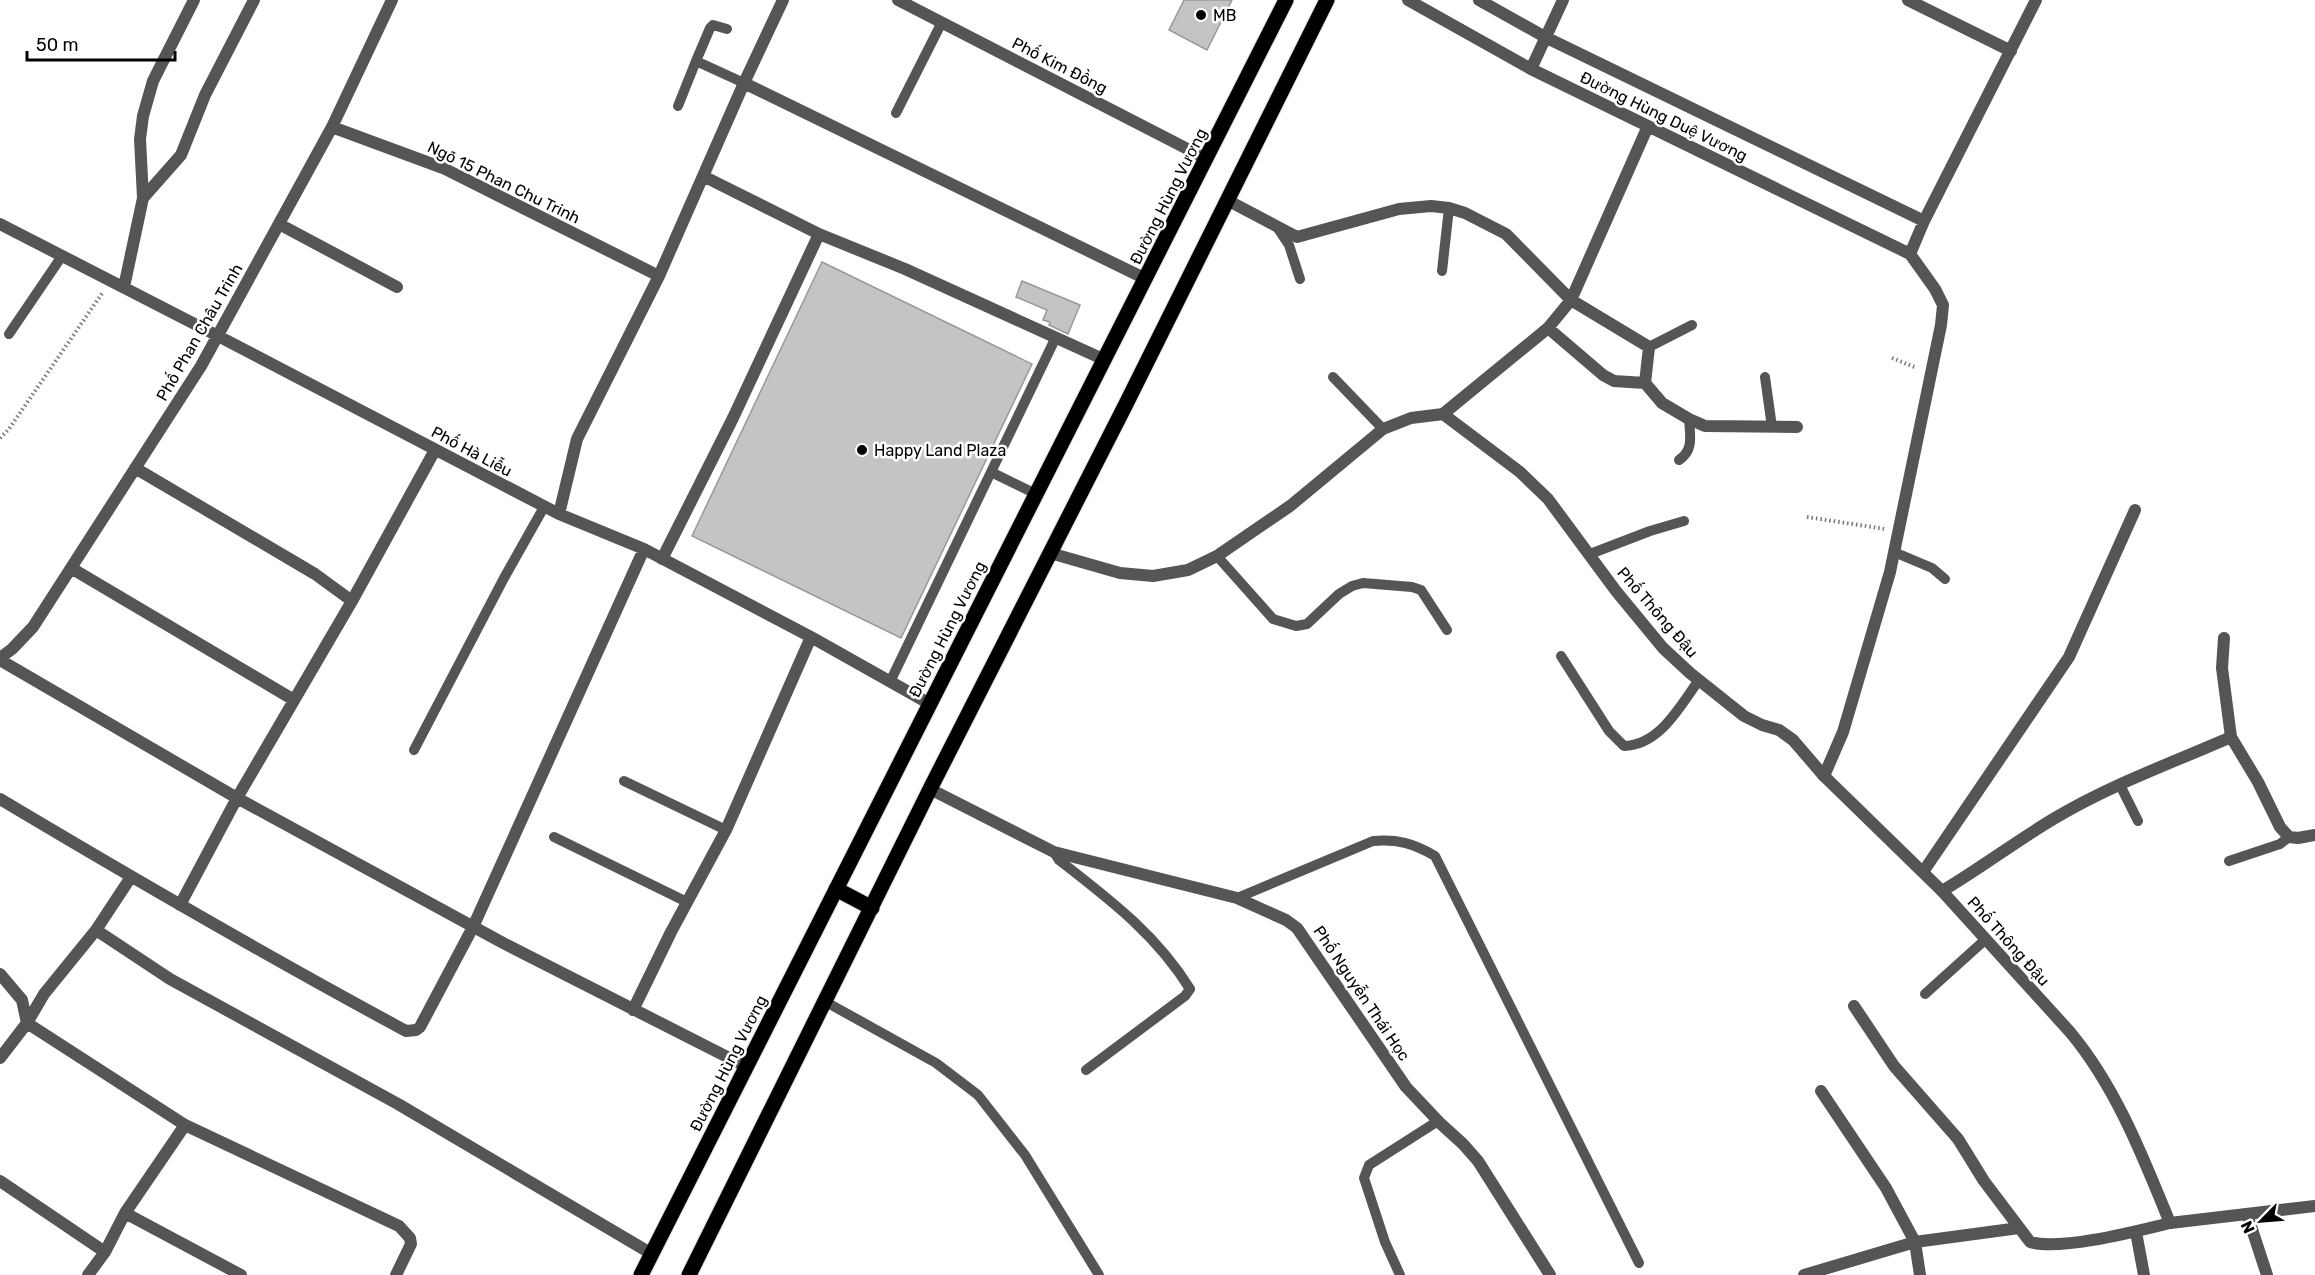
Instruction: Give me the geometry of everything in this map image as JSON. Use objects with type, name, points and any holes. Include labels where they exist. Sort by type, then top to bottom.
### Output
[{"type":"main road","name":"Đường Hùng Vương","points":[[641,1275],[1286,0]]},
{"type":"main road","points":[[689,1275],[930,789],[1327,0]]},
{"type":"main road","points":[[836,889],[872,908]]},
{"type":"street","points":[[124,287],[143,198],[141,139],[144,116],[153,81],[194,0]]},
{"type":"street","points":[[143,198],[181,156],[205,95],[254,0]]},
{"type":"street","name":"Phố Phan Châu Trinh","points":[[0,659],[33,627],[201,366],[332,127],[393,0]]},
{"type":"street","points":[[559,514],[577,439],[659,276],[783,0]]},
{"type":"street","name":"Phố Kim Đồng","points":[[898,0],[1207,159]]},
{"type":"street","name":"Đường Hùng Duệ Vương","points":[[1408,0],[1531,69],[1910,254]]},
{"type":"street","name":"Đường Hùng Duệ Vương","points":[[1479,0],[1545,37],[1924,221]]},
{"type":"street","points":[[1531,69],[1563,0]]},
{"type":"street","points":[[1908,0],[2011,51]]},
{"type":"street","points":[[1824,776],[1843,732],[1890,572],[1941,326],[1943,305],[1935,289],[1910,254],[1924,221],[2036,0]]},
{"type":"street","points":[[744,83],[1146,279]]},
{"type":"street","points":[[1050,552],[1120,573],[1154,576],[1188,570],[1217,556],[1290,506],[1383,429],[1411,418],[1443,414],[1548,328],[1571,300],[1648,126]]},
{"type":"street","name":"Ngõ 15 Phan Chu Trinh","points":[[332,127],[443,168],[659,276]]},
{"type":"street","points":[[703,176],[819,234],[905,269],[1105,360]]},
{"type":"street","points":[[1227,201],[1297,237],[1400,209],[1431,206],[1465,213],[1506,234],[1571,300],[1649,347],[1645,383]]},
{"type":"street","points":[[279,224],[397,287]]},
{"type":"street","name":"Phố Hà Liễu","points":[[1,226],[124,287],[544,507],[644,549],[811,637],[930,704]]},
{"type":"street","points":[[662,559],[733,418],[819,234]]},
{"type":"street","points":[[1548,328],[1603,375],[1614,381],[1645,383],[1662,403],[1706,426],[1797,427]]},
{"type":"street","name":"Phố Thông Đậu","points":[[1443,414],[1505,460],[1534,485],[1560,514],[1616,591],[1663,648],[1744,716],[1779,730],[1793,740],[1824,776],[1942,891],[1986,939],[2087,1053],[2138,1148],[2170,1223]]},
{"type":"street","points":[[180,905],[237,798],[352,601],[435,450]]},
{"type":"street","points":[[135,468],[315,574],[352,601]]},
{"type":"street","points":[[1923,872],[2069,657],[2135,510]]},
{"type":"street","points":[[0,799],[180,905],[406,1031],[416,1030],[420,1027],[473,927],[644,549]]},
{"type":"street","points":[[71,568],[294,700]]},
{"type":"street","points":[[633,1010],[726,830],[811,637]]},
{"type":"street","points":[[2224,638],[2222,668],[2231,737],[2258,782],[2280,827],[2289,837],[2315,835]]},
{"type":"street","points":[[0,659],[237,798],[473,927],[747,1067]]},
{"type":"street","points":[[1942,891],[1978,870],[2055,818],[2120,785],[2231,737]]},
{"type":"street","name":"Phố Nguyễn Thái Học","points":[[930,789],[1054,852],[1238,898],[1286,920],[1297,928],[1406,1088],[1463,1143],[1478,1161],[1550,1275]]},
{"type":"street","points":[[0,1058],[27,1023],[44,994],[96,930],[131,877]]},
{"type":"street","points":[[96,930],[170,979],[398,1104],[652,1254]]},
{"type":"street","points":[[0,974],[22,1000],[27,1023],[185,1125],[399,1226],[410,1238],[411,1244],[396,1275]]},
{"type":"street","points":[[1854,1006],[1894,1066],[1958,1139],[1984,1181],[2030,1242],[2040,1245],[2116,1236],[2170,1223],[2315,1206]]},
{"type":"street","points":[[1821,1091],[1886,1188],[1915,1242],[1920,1275]]},
{"type":"street","points":[[88,1275],[105,1252],[125,1214],[185,1125]]},
{"type":"street","points":[[0,1181],[105,1252]]},
{"type":"street","points":[[125,1214],[241,1275]]},
{"type":"street","points":[[2247,1214],[2267,1275]]},
{"type":"street","points":[[1804,1275],[1915,1242],[2019,1228]]},
{"type":"street","points":[[2136,1232],[2144,1275]]},
{"type":"lane","points":[[896,113],[942,22]]},
{"type":"lane","points":[[678,106],[710,28],[713,25],[726,29]]},
{"type":"lane","points":[[696,61],[744,83]]},
{"type":"lane","points":[[1442,271],[1449,208]]},
{"type":"lane","points":[[1275,224],[1289,245],[1300,279]]},
{"type":"lane","points":[[9,334],[62,256]]},
{"type":"lane","points":[[1649,347],[1692,325]]},
{"type":"lane","points":[[890,682],[1056,338]]},
{"type":"lane","points":[[1333,377],[1383,429]]},
{"type":"lane","points":[[1765,377],[1772,427]]},
{"type":"lane","points":[[1679,460],[1686,456],[1691,446],[1689,419]]},
{"type":"lane","points":[[991,472],[1036,494]]},
{"type":"lane","points":[[414,750],[544,507]]},
{"type":"lane","points":[[1590,554],[1641,534],[1684,521]]},
{"type":"lane","points":[[1894,552],[1932,568],[1945,579]]},
{"type":"lane","points":[[1217,556],[1273,619],[1296,626],[1307,624],[1339,594],[1352,586],[1363,583],[1412,587],[1421,590],[1447,630]]},
{"type":"lane","points":[[1561,656],[1609,731],[1624,746],[1635,746],[1660,731],[1699,680]]},
{"type":"lane","points":[[624,781],[726,830]]},
{"type":"lane","points":[[2120,785],[2138,821]]},
{"type":"lane","points":[[554,837],[687,902]]},
{"type":"lane","points":[[2229,861],[2280,844],[2289,837]]},
{"type":"lane","points":[[1238,898],[1373,841],[1390,839],[1404,841],[1435,856],[1639,1263]]},
{"type":"lane","points":[[1054,852],[1059,860],[1118,905],[1173,963],[1190,989],[1185,996],[1086,1070]]},
{"type":"lane","points":[[1925,994],[1986,939]]},
{"type":"lane","points":[[826,1002],[936,1063],[978,1095],[1025,1155],[1099,1275]]},
{"type":"lane","points":[[1400,1275],[1385,1242],[1364,1178],[1369,1165],[1438,1121]]},
{"type":"path","points":[[0,438],[9,429],[111,281]]},
{"type":"path","points":[[1892,358],[1931,374]]},
{"type":"path","points":[[1807,516],[1897,531]]},
{"type":"building","name":"MB","points":[[1184,0],[1232,0],[1207,50],[1169,30]]},
{"type":"building","name":"Happy Land Plaza","points":[[822,262],[1032,364],[901,638],[692,536]]},
{"type":"building","points":[[1022,281],[1080,305],[1068,334],[1043,320],[1047,310],[1016,297]]},
{"type":"place","name":"MB","points":[[1201,15]]},
{"type":"place","name":"Happy Land Plaza","points":[[862,450]]}]
